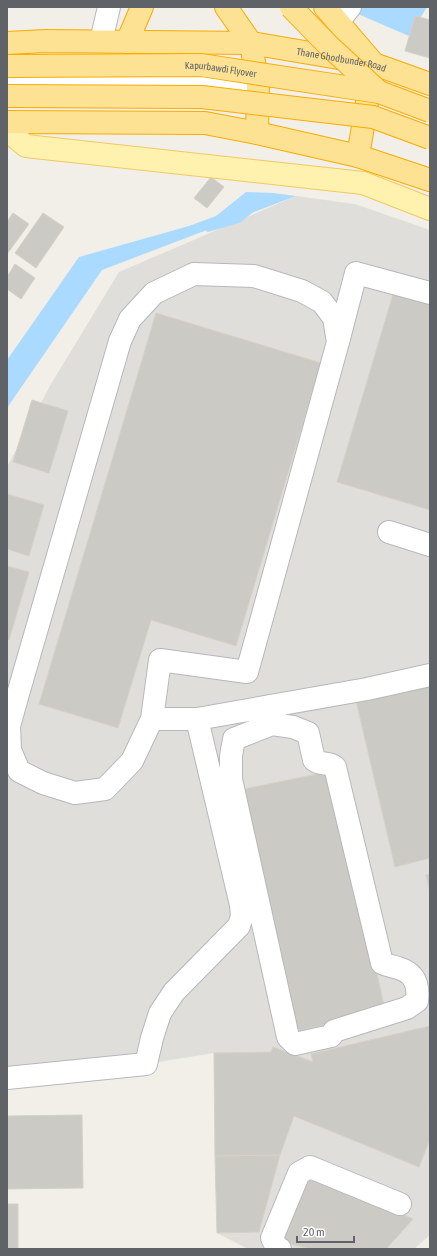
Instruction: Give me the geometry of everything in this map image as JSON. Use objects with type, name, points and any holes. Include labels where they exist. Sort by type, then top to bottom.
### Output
[{"type":"highway","points":[[126,42],[142,7]]},
{"type":"highway","points":[[226,7],[252,43],[258,87],[257,133]]},
{"type":"highway","points":[[291,7],[329,46],[379,92]]},
{"type":"highway","points":[[338,12],[374,64],[358,156]]},
{"type":"highway","name":"Thane Ghodbunder Road","points":[[7,43],[46,41],[252,43],[374,64],[430,84]]},
{"type":"highway","name":"Kapurbawdi Flyover","points":[[7,66],[201,66],[379,92],[430,111]]},
{"type":"highway","points":[[7,96],[202,97],[373,117],[430,138]]},
{"type":"highway","points":[[7,122],[205,123],[358,156],[430,180]]},
{"type":"main road","points":[[7,130],[26,146],[363,183],[430,209]]},
{"type":"street","points":[[101,41],[109,7]]},
{"type":"street","points":[[7,81],[137,82],[258,87]]},
{"type":"street","points":[[338,342],[334,318],[322,302],[302,291],[254,276],[194,274],[154,294],[130,319],[120,341],[9,726],[10,750],[20,771],[43,783],[75,793],[105,789],[132,761],[152,719],[160,660],[247,672],[338,342],[356,273],[430,293]]},
{"type":"street","points":[[389,532],[430,545]]},
{"type":"street","points":[[152,719],[197,719],[224,714],[271,715],[367,689],[430,675]]},
{"type":"street","points":[[7,1078],[146,1064],[160,1013],[174,992],[239,926],[242,916],[241,905],[244,878],[232,779],[231,756],[234,739],[224,714]]},
{"type":"street","points":[[197,719],[244,878],[288,1037],[295,1044],[331,1036],[334,1031],[407,1008],[417,1001],[418,989],[416,981],[409,974],[399,968],[382,963],[335,767],[330,763],[319,764],[314,760],[308,733],[293,728],[271,715]]},
{"type":"street","points":[[234,739],[271,715]]},
{"type":"street","points":[[280,1249],[277,1248],[272,1238],[299,1173],[310,1167],[400,1204]]},
{"type":"shaded area","points":[[296,196],[355,204],[430,230],[430,1235],[414,1249],[248,1249],[217,1233],[214,1053],[146,1064],[7,1078],[7,467],[51,384],[119,272]]},
{"type":"water","points":[[355,7],[427,7],[409,36],[351,11]]},
{"type":"water","points":[[246,192],[296,196],[102,270],[7,408],[7,360],[79,257],[189,226],[216,216]]},
{"type":"building","points":[[415,16],[430,20],[430,58],[405,51]]},
{"type":"building","points":[[211,177],[224,187],[207,208],[194,198]]},
{"type":"building","points":[[13,213],[29,224],[7,254],[7,222]]},
{"type":"building","points":[[43,213],[64,227],[36,268],[15,253]]},
{"type":"building","points":[[15,264],[35,278],[21,299],[7,289],[7,277]]},
{"type":"building","points":[[394,291],[430,301],[430,510],[337,482]]},
{"type":"building","points":[[156,313],[321,363],[236,646],[151,620],[118,728],[39,704]]},
{"type":"building","points":[[32,400],[68,411],[49,473],[13,462]]},
{"type":"building","points":[[7,494],[44,505],[29,556],[7,549]]},
{"type":"building","points":[[7,566],[29,572],[9,640],[7,640]]},
{"type":"building","points":[[430,684],[430,858],[395,867],[356,701]]},
{"type":"building","points":[[332,771],[385,1010],[294,1032],[239,790]]},
{"type":"building","points":[[430,874],[430,892],[426,875]]},
{"type":"building","points":[[430,1026],[430,1109],[428,1109],[430,1110],[430,1139],[419,1167],[294,1116],[280,1155],[215,1156],[214,1053],[271,1052],[273,1047],[313,1062],[311,1054]]},
{"type":"building","points":[[82,1115],[83,1188],[7,1189],[7,1116]]},
{"type":"building","points":[[280,1155],[259,1232],[217,1233],[215,1156]]},
{"type":"building","points":[[306,1174],[370,1198],[378,1208],[383,1205],[413,1219],[386,1249],[310,1249],[281,1241]]},
{"type":"building","points":[[7,1204],[18,1204],[18,1249],[7,1249]]},
{"type":"waterway","points":[[208,229],[239,220],[250,211]]}]
